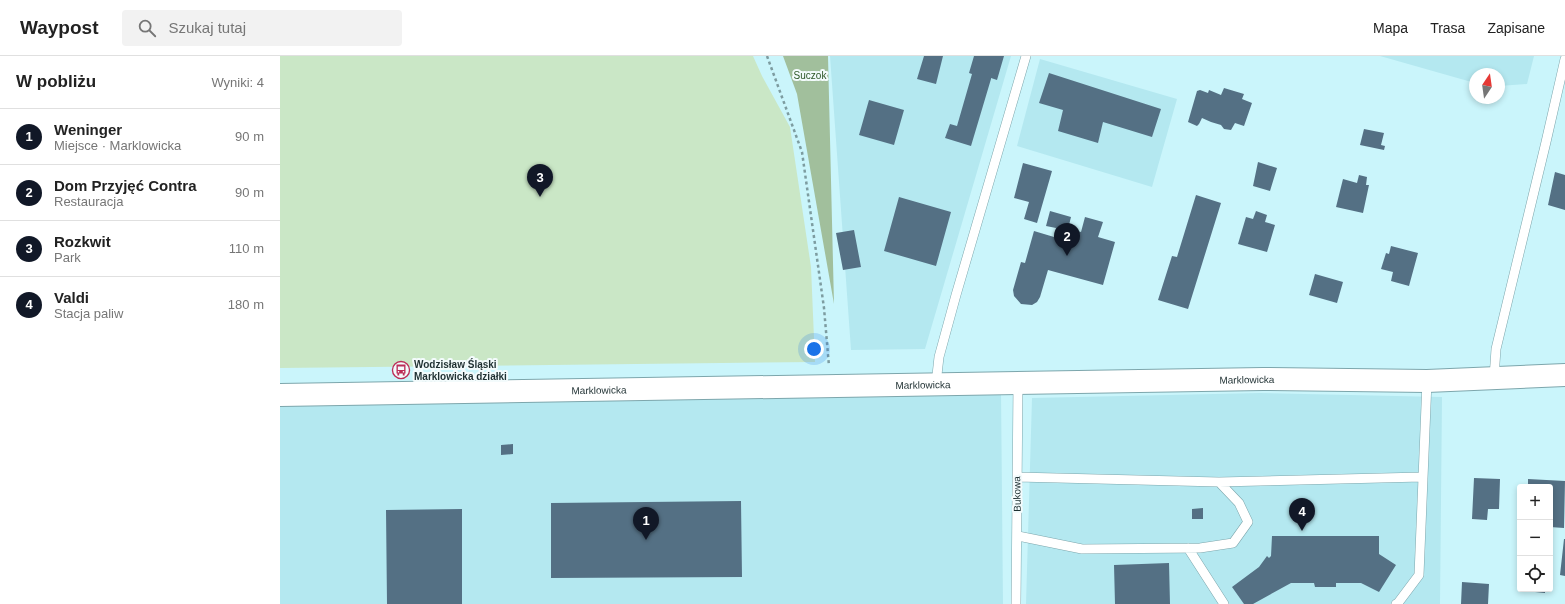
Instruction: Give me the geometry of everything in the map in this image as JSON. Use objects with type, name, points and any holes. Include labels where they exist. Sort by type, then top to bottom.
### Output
[{"type":"main road","name":"Marklowicka","points":[[280,395],[1263,379],[1427,381],[1565,375]]},
{"type":"lane","points":[[936,384],[939,357],[956,294],[1026,56]]},
{"type":"lane","points":[[1494,378],[1496,349],[1565,59]]},
{"type":"lane","points":[[1396,604],[1419,575],[1427,381]]},
{"type":"lane","name":"Bukowa","points":[[1016,604],[1018,536],[1018,383]]},
{"type":"lane","points":[[1017,477],[1219,482],[1422,477]]},
{"type":"lane","points":[[1018,536],[1082,549],[1200,548],[1233,543],[1248,522],[1239,503],[1219,482]]},
{"type":"lane","points":[[1188,548],[1224,604]]},
{"type":"path","points":[[767,56],[802,152],[824,308],[831,387]]},
{"type":"shaded area","points":[[830,56],[1011,56],[925,349],[851,350]]},
{"type":"shaded area","points":[[1380,56],[1534,56],[1527,84],[1505,86],[1505,68],[1469,68],[1469,81]]},
{"type":"shaded area","points":[[1040,59],[1177,99],[1152,187],[1017,146]]},
{"type":"shaded area","points":[[1001,391],[1003,604],[280,604],[280,404]]},
{"type":"shaded area","points":[[1260,393],[1442,397],[1440,604],[1026,604],[1032,398]]},
{"type":"green space","points":[[280,56],[753,56],[762,76],[790,127],[811,267],[815,362],[280,368]]},
{"type":"green space","name":"Suczok","points":[[783,56],[828,56],[834,304],[797,94]]},
{"type":"building","points":[[924,56],[943,56],[936,84],[917,79]]},
{"type":"building","points":[[974,56],[1004,56],[997,80],[991,78],[971,146],[945,138],[950,124],[957,126],[972,74],[969,73]]},
{"type":"building","points":[[1049,73],[1161,109],[1152,137],[1103,122],[1098,143],[1058,131],[1063,110],[1039,103]]},
{"type":"building","points":[[1224,88],[1244,94],[1242,99],[1252,103],[1244,126],[1235,123],[1231,130],[1224,129],[1221,125],[1202,118],[1197,126],[1188,122],[1197,91],[1200,90],[1208,93],[1209,90],[1221,95]]},
{"type":"building","points":[[869,100],[904,110],[894,145],[859,135]]},
{"type":"building","points":[[1364,129],[1384,133],[1381,145],[1385,146],[1384,150],[1360,145]]},
{"type":"building","points":[[1258,162],[1277,168],[1270,191],[1253,186]]},
{"type":"building","points":[[1023,163],[1052,171],[1037,223],[1024,219],[1029,202],[1014,198]]},
{"type":"building","points":[[1555,172],[1565,175],[1565,210],[1548,205]]},
{"type":"building","points":[[1359,175],[1367,177],[1366,185],[1369,185],[1363,213],[1336,207],[1343,179],[1357,183]]},
{"type":"building","points":[[1196,195],[1221,203],[1188,309],[1158,300],[1172,256],[1177,257]]},
{"type":"building","points":[[899,197],[951,212],[936,266],[884,251]]},
{"type":"building","points":[[1050,211],[1071,217],[1068,229],[1081,232],[1085,217],[1103,222],[1098,237],[1115,242],[1103,285],[1048,270],[1040,297],[1037,302],[1032,305],[1021,304],[1014,296],[1013,290],[1021,262],[1025,263],[1034,231],[1054,237],[1056,228],[1046,226]]},
{"type":"building","points":[[1256,211],[1267,215],[1265,222],[1275,225],[1267,252],[1238,244],[1246,217],[1253,219]]},
{"type":"building","points":[[854,230],[861,267],[843,270],[836,233]]},
{"type":"building","points":[[1391,246],[1418,253],[1409,286],[1391,281],[1393,272],[1381,269],[1386,253],[1389,254]]},
{"type":"building","points":[[1315,274],[1343,282],[1337,303],[1309,295]]},
{"type":"building","points":[[513,444],[513,454],[501,455],[501,445]]},
{"type":"building","points":[[1474,478],[1500,479],[1499,509],[1488,509],[1487,520],[1472,519]]},
{"type":"building","points":[[1528,479],[1565,481],[1564,528],[1553,527],[1553,484],[1528,484]]},
{"type":"building","points":[[741,501],[742,577],[551,578],[551,503]]},
{"type":"building","points":[[1203,508],[1203,519],[1192,519],[1192,509]]},
{"type":"building","points":[[462,509],[462,604],[387,604],[386,510]]},
{"type":"building","points":[[1272,536],[1379,536],[1379,554],[1396,565],[1379,592],[1361,583],[1336,583],[1336,587],[1315,587],[1314,583],[1291,583],[1253,604],[1244,604],[1232,587],[1259,567],[1267,556],[1269,558],[1271,556]]},
{"type":"building","points":[[1565,539],[1565,576],[1560,575]]},
{"type":"building","points":[[1169,563],[1170,604],[1115,604],[1114,565]]},
{"type":"building","points":[[1462,582],[1489,584],[1488,604],[1461,604]]},
{"type":"place","name":"Rozkwit","points":[[540,197]]},
{"type":"place","name":"Dom Przyjęć Contra","points":[[1067,256]]},
{"type":"place","name":"Wodzisław Śląski Marklowicka działki","points":[[401,370]]},
{"type":"place","name":"Valdi","points":[[1302,531]]},
{"type":"place","name":"Weninger","points":[[646,540]]}]
